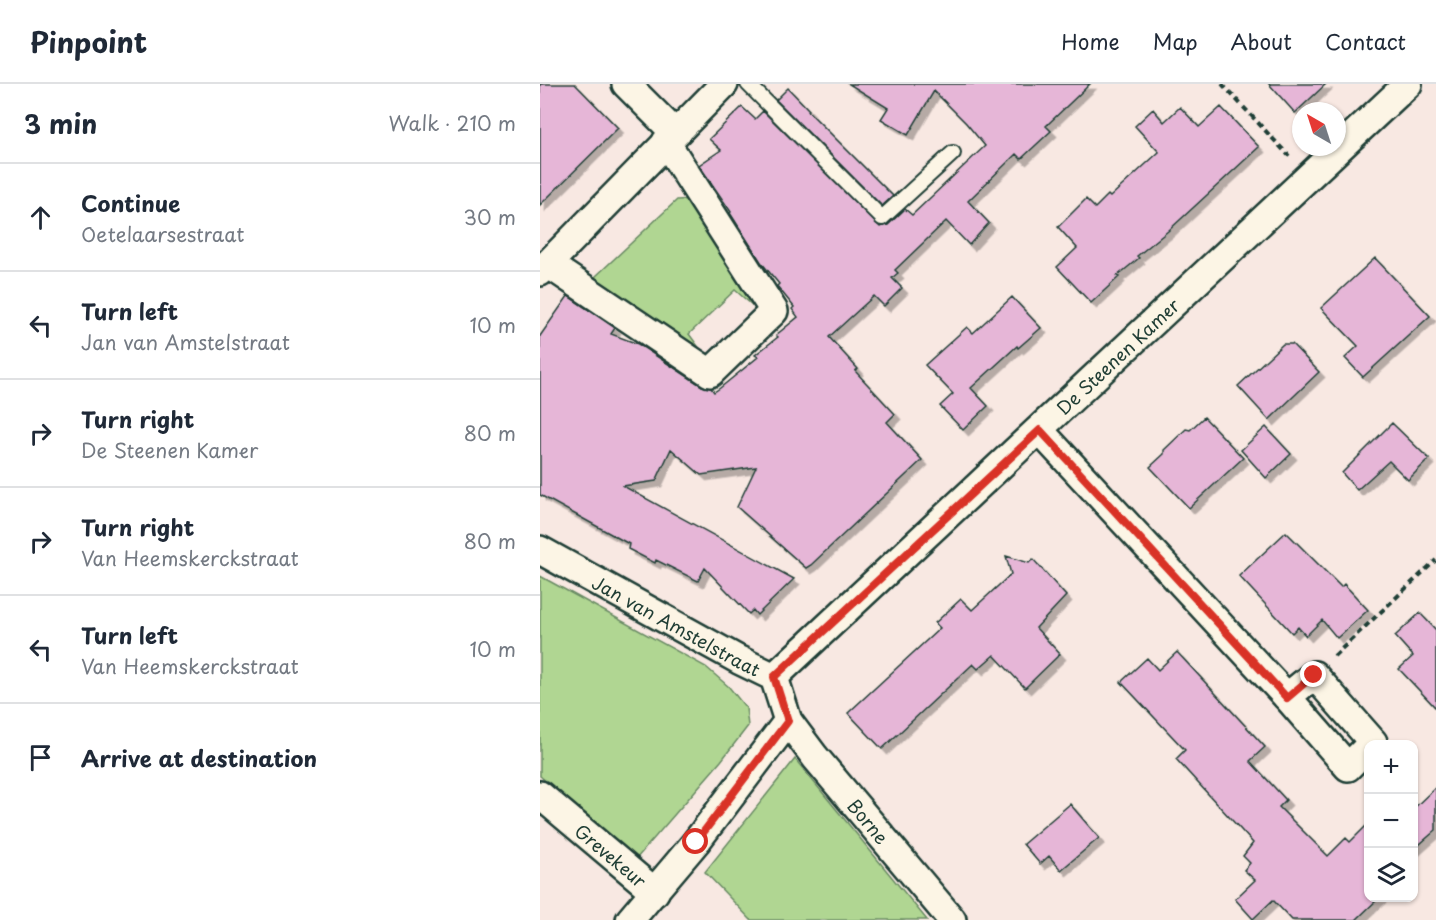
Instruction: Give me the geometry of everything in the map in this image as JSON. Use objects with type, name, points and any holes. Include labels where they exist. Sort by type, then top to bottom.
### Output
[{"type":"street","points":[[626,84],[670,137],[774,311],[710,373],[544,268],[670,137],[724,84]]},
{"type":"street","name":"De Steenen Kamer","points":[[774,677],[1408,84]]},
{"type":"street","points":[[1040,430],[1348,767],[1364,752]]},
{"type":"street","name":"Jan van Amstelstraat","points":[[540,550],[774,677],[788,721]]},
{"type":"street","points":[[1287,698],[1314,675],[1371,740]]},
{"type":"street","points":[[630,920],[696,842],[788,721]]},
{"type":"street","name":"Borne","points":[[788,721],[815,757],[952,920]]},
{"type":"street","name":"Grevekeur","points":[[540,795],[655,892]]},
{"type":"lane","points":[[748,84],[882,218],[953,153]]},
{"type":"path","points":[[1222,84],[1309,177]]},
{"type":"path","points":[[1314,675],[1436,560]]},
{"type":"green space","points":[[694,199],[759,299],[752,305],[735,290],[689,334],[706,357],[599,291],[595,277],[677,200]]},
{"type":"green space","points":[[540,576],[706,667],[729,687],[746,708],[748,726],[721,761],[636,859],[540,776]]},
{"type":"green space","points":[[795,759],[927,920],[751,920],[705,872]]},
{"type":"building","points":[[540,84],[575,84],[618,128],[540,205]]},
{"type":"building","points":[[849,84],[1090,84],[1046,126],[1051,131],[1021,159],[1016,154],[968,201],[989,223],[969,245],[946,221],[895,270],[898,273],[892,278],[902,288],[884,306],[874,296],[829,337],[858,369],[855,371],[895,414],[887,422],[922,460],[811,565],[806,568],[737,507],[756,467],[701,475],[671,449],[656,481],[623,486],[794,579],[757,615],[753,610],[749,614],[705,568],[698,581],[656,560],[655,563],[628,549],[629,544],[540,495],[540,336],[568,296],[615,328],[611,334],[638,344],[714,392],[720,388],[758,357],[755,355],[798,317],[792,309],[794,307],[777,286],[779,284],[761,262],[699,165],[721,150],[709,139],[742,107],[755,119],[763,111],[880,227],[888,225],[905,209],[912,215],[985,146],[934,91],[908,135],[881,119],[888,108]]},
{"type":"building","points":[[1269,84],[1326,84],[1307,102],[1292,102],[1292,110]]},
{"type":"building","points":[[788,88],[893,196],[882,206],[776,100]]},
{"type":"building","points":[[1180,107],[1199,127],[1221,107],[1259,147],[1168,231],[1137,256],[1139,258],[1117,276],[1119,277],[1091,303],[1057,267],[1077,248],[1058,227],[1086,199],[1095,208],[1108,195],[1110,197],[1159,152],[1135,126],[1153,109],[1164,122]]},
{"type":"building","points":[[1375,258],[1430,316],[1363,377],[1345,358],[1358,346],[1321,308]]},
{"type":"building","points":[[1012,297],[1041,328],[1018,348],[1017,346],[971,388],[988,406],[963,430],[940,406],[953,394],[925,365],[967,327],[973,333]]},
{"type":"building","points":[[1283,344],[1292,344],[1319,372],[1269,420],[1238,386]]},
{"type":"building","points":[[1204,417],[1243,458],[1189,508],[1150,467],[1186,429],[1190,430]]},
{"type":"building","points":[[1392,423],[1429,459],[1408,480],[1389,461],[1357,490],[1342,473]]},
{"type":"building","points":[[1266,427],[1291,454],[1266,478],[1241,450]]},
{"type":"building","points":[[1286,532],[1341,587],[1344,584],[1368,610],[1337,638],[1322,620],[1306,636],[1298,627],[1292,633],[1239,576]]},
{"type":"building","points":[[1006,556],[1029,563],[1033,559],[1066,596],[1036,628],[1060,654],[1025,688],[994,655],[978,669],[973,664],[882,749],[848,713],[940,628],[935,623],[961,599],[972,610],[1011,574]]},
{"type":"building","points":[[1420,613],[1436,630],[1436,708],[1399,669],[1413,656],[1395,636]]},
{"type":"building","points":[[1177,652],[1265,747],[1250,761],[1286,800],[1279,807],[1328,856],[1346,838],[1350,842],[1364,828],[1364,902],[1375,902],[1356,920],[1292,920],[1273,900],[1253,919],[1235,899],[1255,880],[1244,870],[1250,863],[1243,856],[1253,843],[1176,759],[1185,750],[1121,682],[1147,658],[1158,670]]},
{"type":"building","points":[[1436,787],[1436,830],[1418,846],[1418,804]]},
{"type":"building","points":[[1070,804],[1099,838],[1061,870],[1049,856],[1040,864],[1023,844]]},
{"type":"route","points":[[696,842],[788,721],[774,677],[1040,430],[1287,698],[1314,675]]}]
